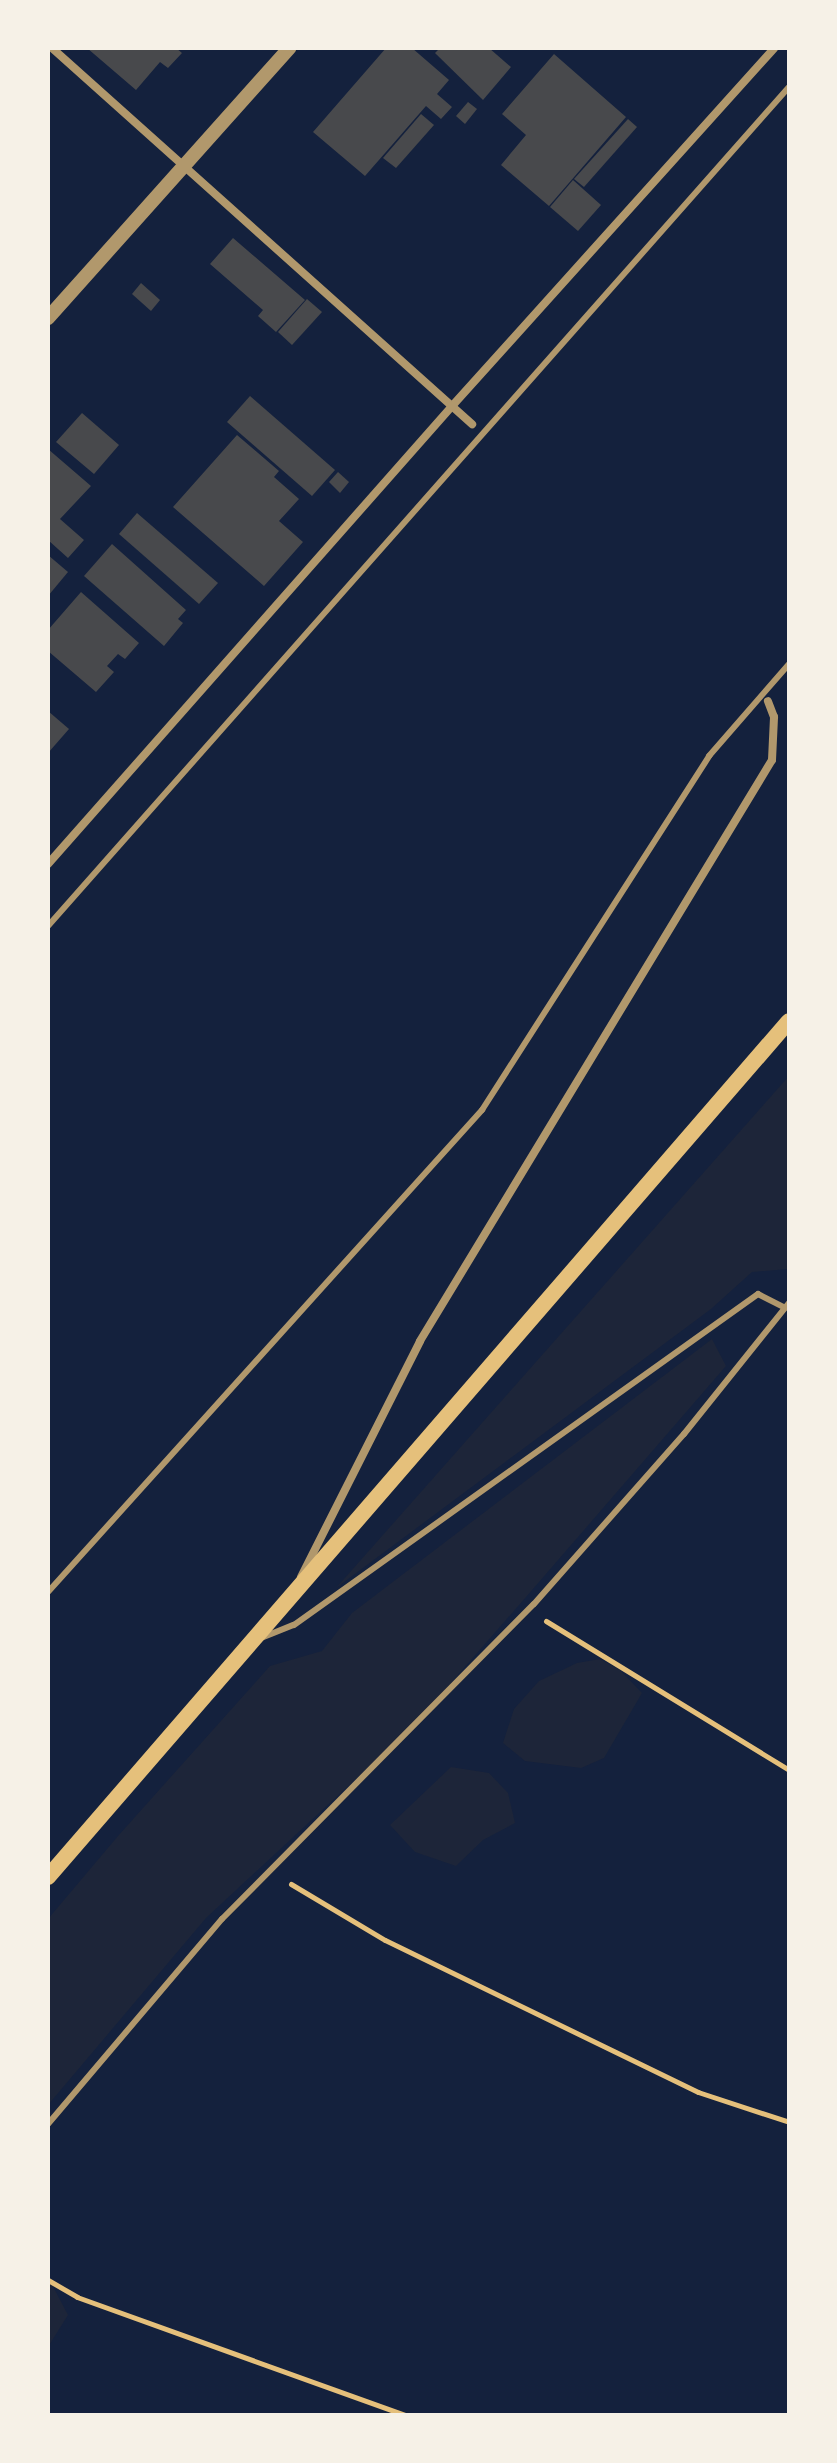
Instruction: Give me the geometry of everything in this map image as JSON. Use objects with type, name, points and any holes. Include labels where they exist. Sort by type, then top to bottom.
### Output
[{"type":"main road","points":[[48,1877],[789,1021]]},
{"type":"street","points":[[52,48],[472,424]]},
{"type":"street","points":[[48,318],[289,48]]},
{"type":"street","points":[[48,864],[453,405],[774,48]]},
{"type":"street","points":[[288,1602],[420,1341],[772,760],[774,717],[768,701]]},
{"type":"lane","points":[[48,926],[789,87]]},
{"type":"lane","points":[[48,1592],[482,1110],[709,756],[789,664]]},
{"type":"lane","points":[[48,2124],[222,1919],[528,1610],[684,1434],[787,1305],[758,1294],[294,1625],[254,1641]]},
{"type":"path","points":[[528,1610],[789,1770]]},
{"type":"path","points":[[269,1871],[385,1940],[698,2092],[789,2122]]},
{"type":"path","points":[[48,2280],[77,2297],[405,2415]]},
{"type":"shaded area","points":[[789,1076],[788,1269],[752,1272],[711,1309],[336,1588]]},
{"type":"shaded area","points":[[712,1339],[726,1366],[533,1589],[416,1723],[206,1918],[48,2105],[48,1919],[118,1836],[270,1666],[322,1651],[352,1613]]},
{"type":"shaded area","points":[[600,1659],[620,1670],[642,1693],[604,1758],[581,1768],[525,1761],[503,1743],[514,1709],[539,1681],[577,1663]]},
{"type":"shaded area","points":[[451,1767],[489,1773],[508,1793],[515,1823],[483,1840],[456,1866],[415,1852],[390,1825]]},
{"type":"shaded area","points":[[48,2277],[68,2315],[48,2347]]},
{"type":"building","points":[[87,48],[176,48],[182,53],[168,68],[160,62],[136,90]]},
{"type":"building","points":[[386,48],[412,48],[449,80],[437,94],[452,107],[441,119],[426,106],[365,176],[313,132]]},
{"type":"building","points":[[440,48],[489,48],[511,67],[483,100],[435,53]]},
{"type":"building","points":[[554,54],[626,117],[549,206],[501,165],[526,135],[502,114]]},
{"type":"building","points":[[468,102],[477,109],[465,124],[456,116]]},
{"type":"building","points":[[421,114],[434,125],[396,168],[383,158]]},
{"type":"building","points":[[628,119],[637,127],[584,187],[574,179]]},
{"type":"building","points":[[573,180],[601,205],[578,231],[550,207]]},
{"type":"building","points":[[233,238],[305,300],[276,332],[258,316],[263,310],[210,264]]},
{"type":"building","points":[[141,283],[160,300],[151,311],[132,294]]},
{"type":"building","points":[[307,299],[322,312],[292,345],[278,332]]},
{"type":"building","points":[[250,396],[335,470],[312,496],[227,422]]},
{"type":"building","points":[[82,413],[119,445],[94,474],[56,442]]},
{"type":"building","points":[[237,435],[279,471],[274,477],[299,499],[279,521],[303,542],[264,586],[173,507]]},
{"type":"building","points":[[48,449],[91,486],[60,519],[84,540],[68,558],[48,540]]},
{"type":"building","points":[[338,472],[349,482],[340,493],[329,482]]},
{"type":"building","points":[[137,513],[218,583],[199,604],[119,534]]},
{"type":"building","points":[[112,544],[186,610],[178,619],[183,623],[164,646],[84,576]]},
{"type":"building","points":[[48,555],[68,572],[48,596]]},
{"type":"building","points":[[81,592],[139,643],[125,659],[118,654],[107,666],[114,672],[96,692],[48,651],[48,630]]},
{"type":"building","points":[[48,711],[69,729],[48,753]]}]
